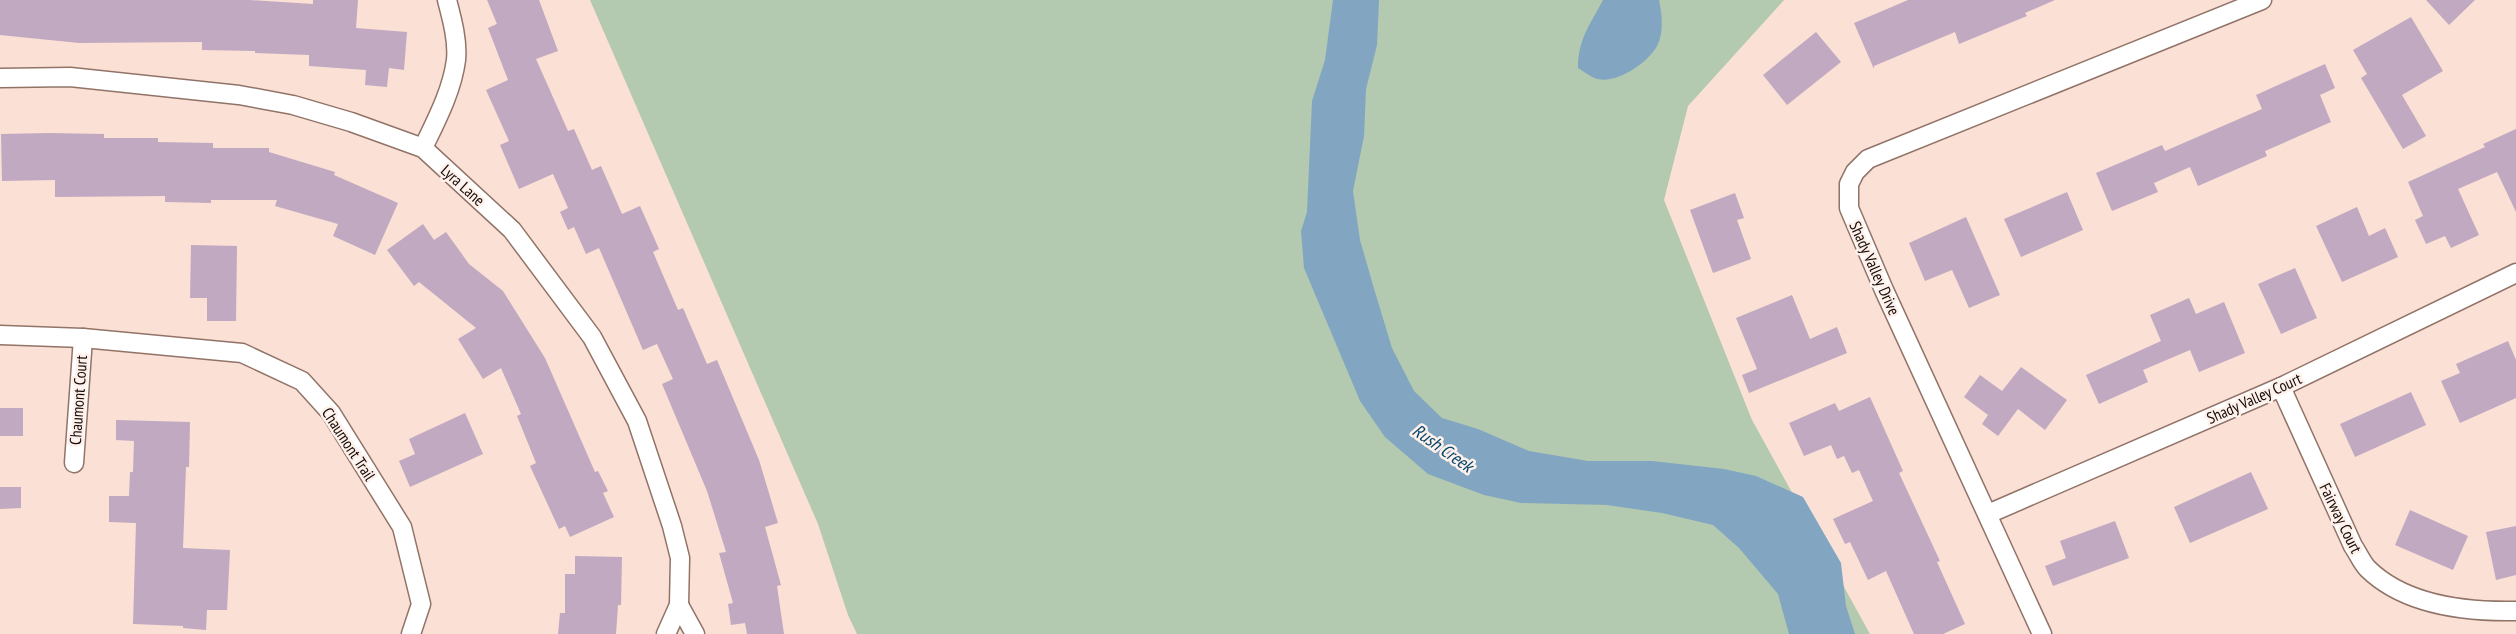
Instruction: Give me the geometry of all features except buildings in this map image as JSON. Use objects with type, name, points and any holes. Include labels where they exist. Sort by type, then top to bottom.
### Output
[{"type":"street","points":[[423,148],[443,105],[456,60],[453,24],[447,0]]},
{"type":"street","name":"Shady Valley Drive","points":[[2042,634],[1884,290],[1849,208],[1849,184],[1855,172],[1868,159],[2262,0]]},
{"type":"street","name":"Lyra Lane","points":[[0,78],[70,78],[239,95],[293,105],[351,122],[423,148],[512,230],[592,337],[637,421],[672,526],[680,558],[679,605],[666,634]]},
{"type":"street","name":"Shady Valley Court","points":[[1988,514],[2281,387],[2516,273]]},
{"type":"street","name":"Chaumont Trail","points":[[0,334],[83,338],[242,353],[302,381],[332,413],[402,527],[421,604],[411,634]]},
{"type":"street","name":"Chaumont Court","points":[[74,463],[83,338]]},
{"type":"street","name":"Fairway Court","points":[[2281,387],[2353,546],[2367,568],[2400,592],[2442,605],[2485,611],[2516,611]]},
{"type":"street","points":[[679,605],[695,634]]},
{"type":"green space","points":[[590,0],[1784,0],[1688,106],[1664,200],[1752,420],[1870,634],[857,634],[848,615],[818,524]]},
{"type":"water","name":"Rush Creek","points":[[1333,0],[1379,0],[1377,45],[1366,89],[1364,136],[1353,191],[1360,240],[1392,348],[1414,391],[1442,418],[1478,429],[1529,451],[1588,461],[1652,461],[1724,469],[1756,476],[1803,497],[1841,563],[1846,606],[1855,634],[1789,634],[1778,594],[1739,548],[1713,525],[1662,513],[1607,505],[1521,503],[1484,495],[1428,474],[1385,437],[1360,401],[1304,268],[1301,231],[1307,212],[1312,101],[1325,60]]},
{"type":"water","points":[[1603,0],[1659,0],[1662,23],[1657,46],[1646,60],[1629,72],[1602,80],[1578,68],[1582,40]]}]
